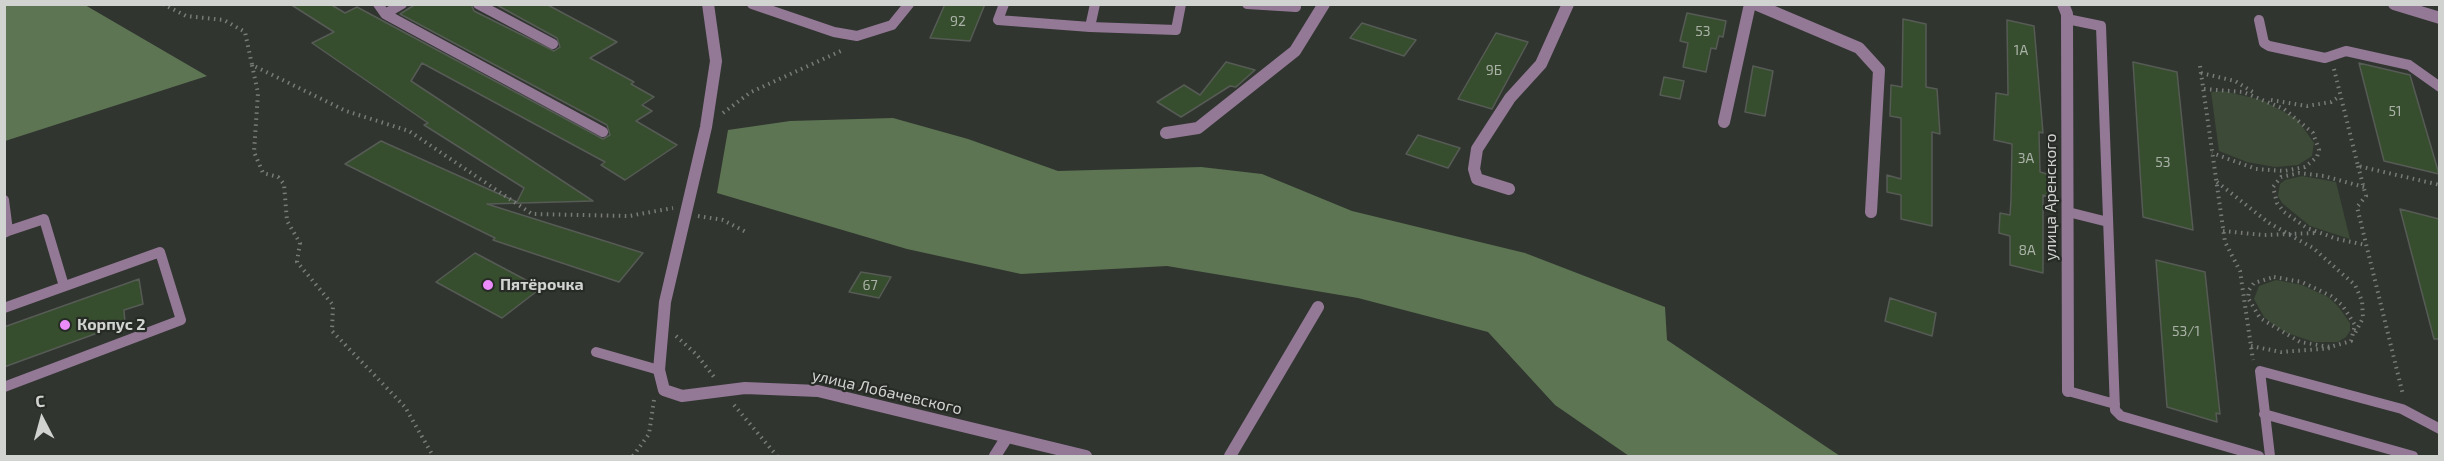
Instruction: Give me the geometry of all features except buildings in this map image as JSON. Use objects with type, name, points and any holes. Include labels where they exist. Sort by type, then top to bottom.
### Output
[{"type":"street","points":[[659,370],[664,303],[706,127],[716,61],[708,4]]},
{"type":"street","points":[[1166,133],[1198,128],[1295,51],[1324,4]]},
{"type":"street","points":[[1509,189],[1477,179],[1474,169],[1477,149],[1510,98],[1540,64],[1568,4]]},
{"type":"street","points":[[1724,122],[1750,4]]},
{"type":"street","points":[[1755,4],[1859,48],[1879,70],[1871,212]]},
{"type":"street","name":"улица Аренского","points":[[2063,4],[2067,19],[2068,391]]},
{"type":"street","points":[[2394,4],[2439,18]]},
{"type":"street","points":[[1230,456],[1318,307]]},
{"type":"street","name":"улица Лобачевского","points":[[659,370],[664,390],[682,396],[745,388],[818,391],[1086,456]]},
{"type":"street","points":[[995,456],[1007,437]]},
{"type":"lane","points":[[378,4],[384,14],[603,132]]},
{"type":"lane","points":[[384,14],[402,4]]},
{"type":"lane","points":[[478,4],[553,44]]},
{"type":"lane","points":[[752,4],[834,33],[857,36],[892,25],[909,4]]},
{"type":"lane","points":[[1004,4],[998,20],[1090,27],[1176,30],[1181,4]]},
{"type":"lane","points":[[1090,27],[1095,4]]},
{"type":"lane","points":[[1242,4],[1296,7]]},
{"type":"lane","points":[[2067,19],[2101,26],[2115,410],[2121,416],[2259,456]]},
{"type":"lane","points":[[2259,20],[2266,45],[2321,57],[2331,57],[2346,51],[2409,65],[2439,87]]},
{"type":"lane","points":[[4,200],[6,232],[44,219],[64,286]]},
{"type":"lane","points":[[2068,212],[2108,222]]},
{"type":"lane","points":[[4,308],[160,252],[180,320],[4,387]]},
{"type":"lane","points":[[596,352],[659,370]]},
{"type":"lane","points":[[2270,456],[2260,371],[2407,410],[2439,429]]},
{"type":"lane","points":[[2068,391],[2115,404]]},
{"type":"lane","points":[[2264,414],[2413,456]]},
{"type":"path","points":[[163,4],[186,16],[225,20],[245,32],[258,93],[254,152],[264,172],[278,177],[284,184],[287,221],[300,243],[297,262],[333,305],[332,331],[405,407],[434,456]]},
{"type":"path","points":[[706,127],[751,92],[855,45],[857,36]]},
{"type":"path","points":[[2331,57],[2364,187],[2365,198],[2357,207],[2407,410]]},
{"type":"path","points":[[252,65],[346,111],[409,131],[532,214],[629,216],[687,210],[723,220],[748,233]]},
{"type":"path","points":[[2200,66],[2225,243],[2240,271],[2246,297],[2253,363],[2260,371]]},
{"type":"path","points":[[2201,74],[2235,81],[2296,117],[2317,142],[2317,157],[2313,162],[2281,177],[2276,182],[2273,195],[2284,212],[2317,233],[2366,245]]},
{"type":"path","points":[[2204,89],[2229,90],[2267,100],[2307,106],[2331,102],[2340,96]]},
{"type":"path","points":[[2212,153],[2256,169],[2324,176],[2364,187]]},
{"type":"path","points":[[2358,166],[2439,184]]},
{"type":"path","points":[[2216,181],[2245,206],[2330,262],[2355,285],[2362,301],[2363,318],[2351,340],[2342,345],[2307,352],[2281,352],[2251,346]]},
{"type":"path","points":[[2223,231],[2290,236],[2317,233]]},
{"type":"path","points":[[2246,297],[2249,290],[2262,279],[2287,278],[2302,282],[2331,296],[2342,305],[2355,325],[2355,333]]},
{"type":"path","points":[[2246,297],[2260,318],[2285,336],[2316,346],[2342,345]]},
{"type":"path","points":[[633,456],[649,434],[659,370]]},
{"type":"green space","points":[[5,4],[85,5],[207,76],[5,141]]},
{"type":"green space","points":[[2223,91],[2262,100],[2297,119],[2314,143],[2312,156],[2298,165],[2275,167],[2247,162],[2219,151],[2211,92]]},
{"type":"green space","points":[[893,118],[968,139],[1058,171],[1201,167],[1262,174],[1352,211],[1525,253],[1665,307],[1667,340],[1840,456],[1629,456],[1555,405],[1488,332],[1358,298],[1167,266],[1021,274],[907,249],[717,193],[728,130],[790,121]]},
{"type":"green space","points":[[2302,176],[2336,182],[2350,239],[2310,226],[2282,203],[2278,196],[2280,184],[2285,180]]},
{"type":"green space","points":[[2276,280],[2302,285],[2328,297],[2338,306],[2350,323],[2350,331],[2346,337],[2338,342],[2314,342],[2287,333],[2264,317],[2254,299],[2259,286]]},
{"type":"place","name":"Пятёрочка","points":[[488,285]]},
{"type":"place","name":"Корпус 2","points":[[65,325]]}]
